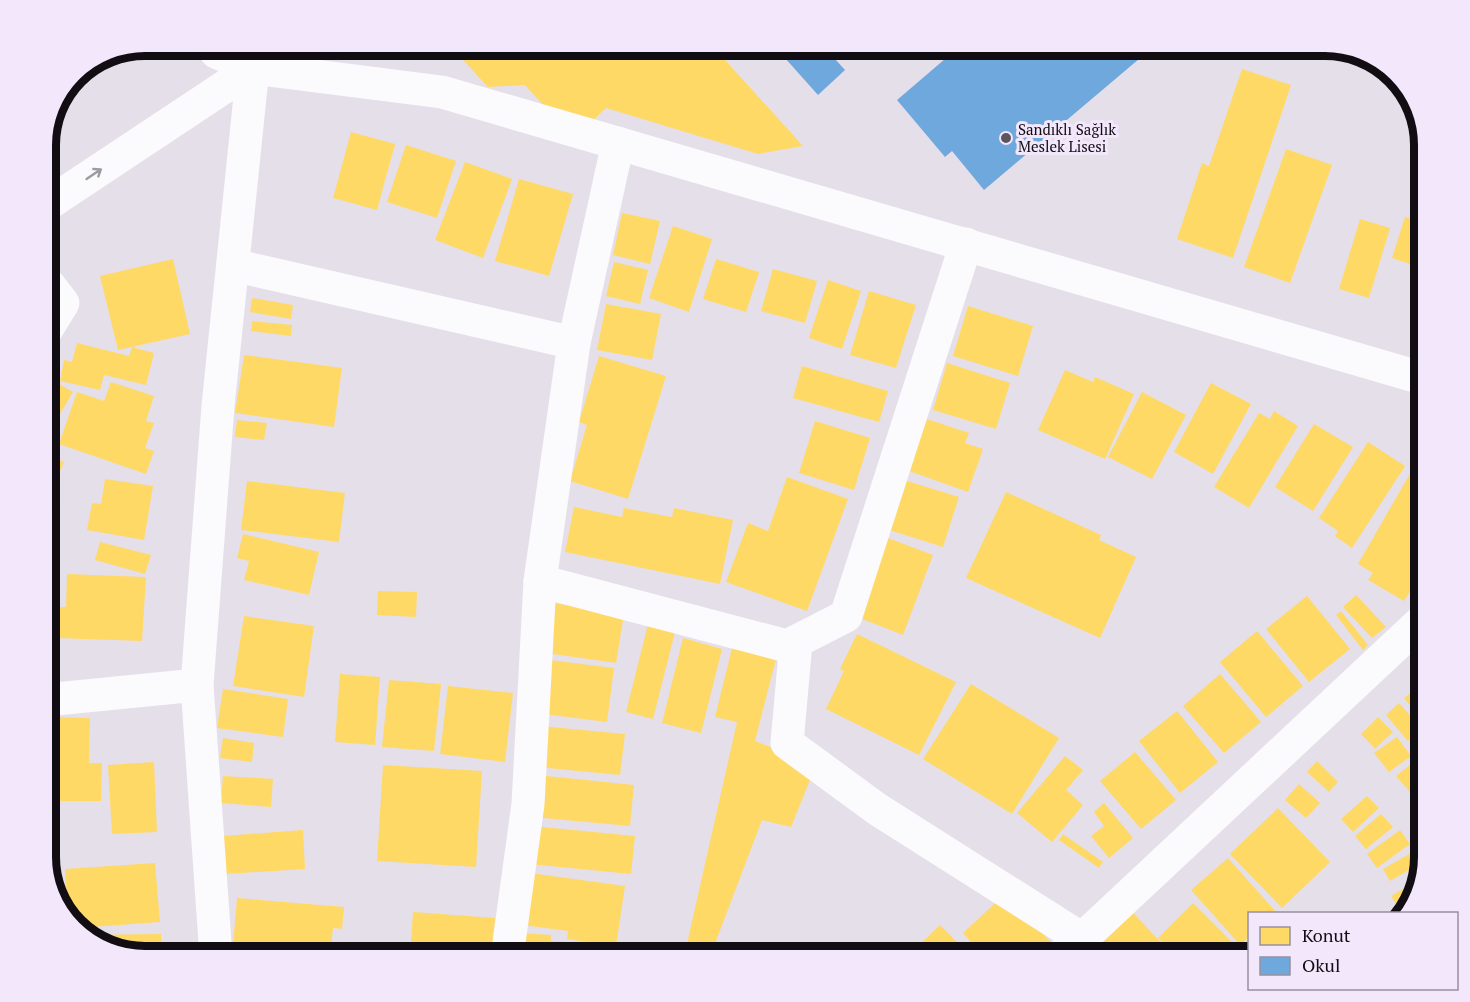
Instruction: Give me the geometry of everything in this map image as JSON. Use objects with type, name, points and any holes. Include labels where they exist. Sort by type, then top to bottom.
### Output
[{"type":"street","points":[[239,56],[442,92],[1414,376]]},
{"type":"street","points":[[56,199],[262,60]]},
{"type":"street","points":[[215,946],[197,685],[218,406],[233,265],[262,60]]},
{"type":"street","points":[[509,946],[528,804],[540,581],[574,343],[618,143]]},
{"type":"street","points":[[540,581],[786,646],[846,616],[966,244]]},
{"type":"street","points":[[233,265],[574,343]]},
{"type":"street","points":[[56,294],[63,303],[56,314]]},
{"type":"street","points":[[1072,946],[1414,628]]},
{"type":"street","points":[[796,642],[788,743],[1067,946]]},
{"type":"street","points":[[56,699],[197,685]]},
{"type":"building: Konut","points":[[463,56],[721,56],[803,146],[758,154],[606,108],[587,126],[552,115],[525,85],[488,87],[463,60]]},
{"type":"building: Konut","points":[[1242,69],[1291,85],[1233,258],[1177,239],[1202,163],[1209,166]]},
{"type":"building: Konut","points":[[351,132],[395,144],[377,210],[333,198]]},
{"type":"building: Konut","points":[[406,145],[456,161],[437,218],[387,202]]},
{"type":"building: Konut","points":[[1286,149],[1332,165],[1290,283],[1244,267]]},
{"type":"building: Konut","points":[[465,162],[512,179],[483,258],[435,240]]},
{"type":"building: Konut","points":[[519,179],[573,194],[549,276],[495,261]]},
{"type":"building: Konut","points":[[622,213],[660,221],[650,264],[613,255]]},
{"type":"building: Konut","points":[[1405,217],[1414,220],[1414,265],[1392,258]]},
{"type":"building: Konut","points":[[1360,219],[1390,228],[1369,298],[1339,289]]},
{"type":"building: Konut","points":[[673,226],[712,239],[689,312],[649,298]]},
{"type":"building: Konut","points":[[173,259],[190,334],[118,350],[100,276]]},
{"type":"building: Konut","points":[[716,259],[759,272],[746,312],[703,299]]},
{"type":"building: Konut","points":[[614,262],[648,270],[640,304],[606,296]]},
{"type":"building: Konut","points":[[773,269],[817,281],[805,323],[761,311]]},
{"type":"building: Konut","points":[[828,280],[861,291],[842,349],[809,338]]},
{"type":"building: Konut","points":[[869,291],[916,305],[896,368],[850,355]]},
{"type":"building: Konut","points":[[252,298],[293,305],[291,319],[250,312]]},
{"type":"building: Konut","points":[[606,304],[661,314],[652,360],[597,350]]},
{"type":"building: Konut","points":[[968,306],[1033,326],[1018,376],[953,356]]},
{"type":"building: Konut","points":[[252,321],[292,325],[291,336],[251,331]]},
{"type":"building: Konut","points":[[77,343],[129,356],[132,347],[154,353],[146,385],[104,375],[100,390],[60,381],[64,360],[72,362]]},
{"type":"building: Konut","points":[[244,355],[342,368],[334,427],[235,413]]},
{"type":"building: Konut","points":[[599,356],[666,376],[628,499],[570,481],[587,425],[579,422]]},
{"type":"building: Konut","points":[[947,363],[1010,383],[996,429],[933,410]]},
{"type":"building: Konut","points":[[802,366],[888,391],[879,422],[793,398]]},
{"type":"building: Konut","points":[[1065,370],[1093,382],[1095,377],[1134,394],[1105,459],[1038,430]]},
{"type":"building: Konut","points":[[56,382],[73,392],[56,421]]},
{"type":"building: Konut","points":[[111,382],[154,396],[146,421],[154,423],[145,448],[154,451],[146,474],[59,444],[77,392],[104,401]]},
{"type":"building: Konut","points":[[1211,383],[1251,404],[1213,474],[1174,452]]},
{"type":"building: Konut","points":[[1142,392],[1186,415],[1152,479],[1108,457]]},
{"type":"building: Konut","points":[[1274,411],[1298,426],[1249,508],[1214,487],[1259,413],[1270,419]]},
{"type":"building: Konut","points":[[927,419],[969,433],[965,443],[983,449],[968,492],[909,471]]},
{"type":"building: Konut","points":[[237,420],[267,423],[264,440],[235,437]]},
{"type":"building: Konut","points":[[815,421],[870,438],[854,490],[799,473]]},
{"type":"building: Konut","points":[[1314,424],[1353,447],[1313,511],[1275,487]]},
{"type":"building: Konut","points":[[1368,442],[1405,466],[1352,548],[1335,536],[1338,531],[1319,518]]},
{"type":"building: Konut","points":[[56,459],[64,462],[56,479]]},
{"type":"building: Konut","points":[[1414,467],[1414,585],[1404,601],[1368,580],[1373,573],[1358,564]]},
{"type":"building: Konut","points":[[787,477],[848,499],[807,611],[726,582],[748,523],[768,531]]},
{"type":"building: Konut","points":[[105,479],[153,486],[144,540],[87,530],[92,503],[101,504]]},
{"type":"building: Konut","points":[[904,480],[959,497],[943,547],[889,530]]},
{"type":"building: Konut","points":[[247,481],[345,493],[339,542],[241,530]]},
{"type":"building: Konut","points":[[1006,492],[1101,535],[1099,540],[1136,557],[1100,638],[966,578]]},
{"type":"building: Konut","points":[[574,507],[622,517],[624,508],[672,517],[674,508],[733,520],[720,584],[565,552]]},
{"type":"building: Konut","points":[[243,534],[319,552],[309,595],[244,580],[249,561],[237,558]]},
{"type":"building: Konut","points":[[888,538],[933,555],[903,635],[857,617]]},
{"type":"building: Konut","points":[[100,542],[151,555],[145,574],[95,560]]},
{"type":"building: Konut","points":[[67,574],[146,577],[142,641],[56,638],[57,607],[66,607]]},
{"type":"building: Konut","points":[[378,591],[417,592],[416,617],[377,615]]},
{"type":"building: Konut","points":[[1356,595],[1386,627],[1372,638],[1343,607]]},
{"type":"building: Konut","points":[[1307,596],[1350,649],[1309,682],[1266,629]]},
{"type":"building: Konut","points":[[553,603],[624,614],[616,663],[546,653]]},
{"type":"building: Konut","points":[[1341,611],[1368,645],[1363,650],[1336,615]]},
{"type":"building: Konut","points":[[244,616],[314,626],[304,697],[233,686]]},
{"type":"building: Konut","points":[[648,624],[675,632],[653,719],[626,712]]},
{"type":"building: Konut","points":[[1257,631],[1303,686],[1266,717],[1220,662]]},
{"type":"building: Konut","points":[[857,634],[956,682],[919,755],[826,709],[844,671],[840,669]]},
{"type":"building: Konut","points":[[683,638],[722,649],[701,733],[662,723]]},
{"type":"building: Konut","points":[[733,644],[777,655],[755,741],[816,765],[791,827],[762,820],[714,946],[686,946],[737,722],[715,717]]},
{"type":"building: Konut","points":[[550,660],[614,668],[607,722],[543,714]]},
{"type":"building: Konut","points":[[340,674],[380,677],[375,745],[335,742]]},
{"type":"building: Konut","points":[[1220,674],[1261,722],[1224,753],[1183,706]]},
{"type":"building: Konut","points":[[389,680],[441,684],[434,751],[382,747]]},
{"type":"building: Konut","points":[[971,684],[1059,738],[1012,814],[923,759]]},
{"type":"building: Konut","points":[[448,686],[513,693],[505,762],[440,754]]},
{"type":"building: Konut","points":[[223,689],[288,699],[283,737],[217,728]]},
{"type":"building: Konut","points":[[1414,690],[1414,710],[1404,698]]},
{"type":"building: Konut","points":[[1399,703],[1414,720],[1414,736],[1408,741],[1386,715]]},
{"type":"building: Konut","points":[[1177,711],[1218,762],[1180,793],[1139,741]]},
{"type":"building: Konut","points":[[56,717],[90,718],[89,763],[102,763],[101,801],[56,801]]},
{"type":"building: Konut","points":[[1378,717],[1393,732],[1375,749],[1361,734]]},
{"type":"building: Konut","points":[[541,726],[625,734],[620,775],[537,767]]},
{"type":"building: Konut","points":[[1397,737],[1411,756],[1389,772],[1374,753]]},
{"type":"building: Konut","points":[[223,738],[254,743],[252,762],[220,758]]},
{"type":"building: Konut","points":[[1135,752],[1176,800],[1141,829],[1100,781]]},
{"type":"building: Konut","points":[[1065,756],[1083,770],[1066,790],[1083,805],[1052,842],[1017,813]]},
{"type":"building: Konut","points":[[1317,761],[1338,782],[1329,792],[1307,772]]},
{"type":"building: Konut","points":[[154,762],[157,832],[112,834],[108,765]]},
{"type":"building: Konut","points":[[1414,762],[1414,789],[1410,792],[1396,776]]},
{"type":"building: Konut","points":[[383,765],[482,771],[476,867],[377,861]]},
{"type":"building: Konut","points":[[537,775],[634,785],[630,826],[533,817]]},
{"type":"building: Konut","points":[[223,776],[273,779],[271,807],[221,803]]},
{"type":"building: Konut","points":[[1299,784],[1320,803],[1306,818],[1285,800]]},
{"type":"building: Konut","points":[[1367,796],[1379,808],[1353,832],[1341,819]]},
{"type":"building: Konut","points":[[1104,803],[1133,838],[1109,858],[1091,836],[1104,826],[1094,812]]},
{"type":"building: Konut","points":[[1278,808],[1330,862],[1282,908],[1230,854]]},
{"type":"building: Konut","points":[[1381,814],[1393,827],[1366,849],[1355,836]]},
{"type":"building: Konut","points":[[532,826],[635,836],[631,874],[529,864]]},
{"type":"building: Konut","points":[[303,830],[305,869],[225,874],[223,836]]},
{"type":"building: Konut","points":[[1400,830],[1410,844],[1377,868],[1367,854]]},
{"type":"building: Konut","points":[[1063,834],[1103,862],[1099,868],[1059,840]]},
{"type":"building: Konut","points":[[1414,851],[1414,867],[1390,881],[1383,869]]},
{"type":"building: Konut","points":[[1228,858],[1276,912],[1248,912],[1248,938],[1240,945],[1191,890]]},
{"type":"building: Konut","points":[[155,863],[160,922],[90,927],[67,902],[65,869]]},
{"type":"building: Konut","points":[[530,873],[625,886],[616,946],[567,939],[568,931],[523,925]]},
{"type":"building: Konut","points":[[1410,885],[1398,908],[1391,896]]},
{"type":"building: Konut","points":[[1006,893],[1054,946],[974,946],[963,933]]},
{"type":"building: Konut","points":[[237,898],[344,907],[342,929],[333,928],[331,946],[233,946]]},
{"type":"building: Konut","points":[[1193,903],[1236,946],[1166,946],[1158,938]]},
{"type":"building: Konut","points":[[1127,906],[1164,946],[1095,946],[1090,940]]},
{"type":"building: Konut","points":[[413,912],[495,918],[494,946],[411,946]]},
{"type":"building: Konut","points":[[940,925],[961,946],[918,946]]},
{"type":"building: Konut","points":[[520,933],[551,935],[551,941],[579,943],[579,946],[519,946]]},
{"type":"building: Konut","points":[[161,934],[161,946],[133,946],[116,942],[101,935]]},
{"type":"building: Okul","points":[[783,56],[832,56],[845,70],[818,95]]},
{"type":"building: Okul","points":[[948,56],[1143,56],[984,190],[952,151],[945,157],[897,100]]},
{"type":"place","name":"Sandıklı Sağlık Meslek Lisesi","points":[[1006,138]]}]
